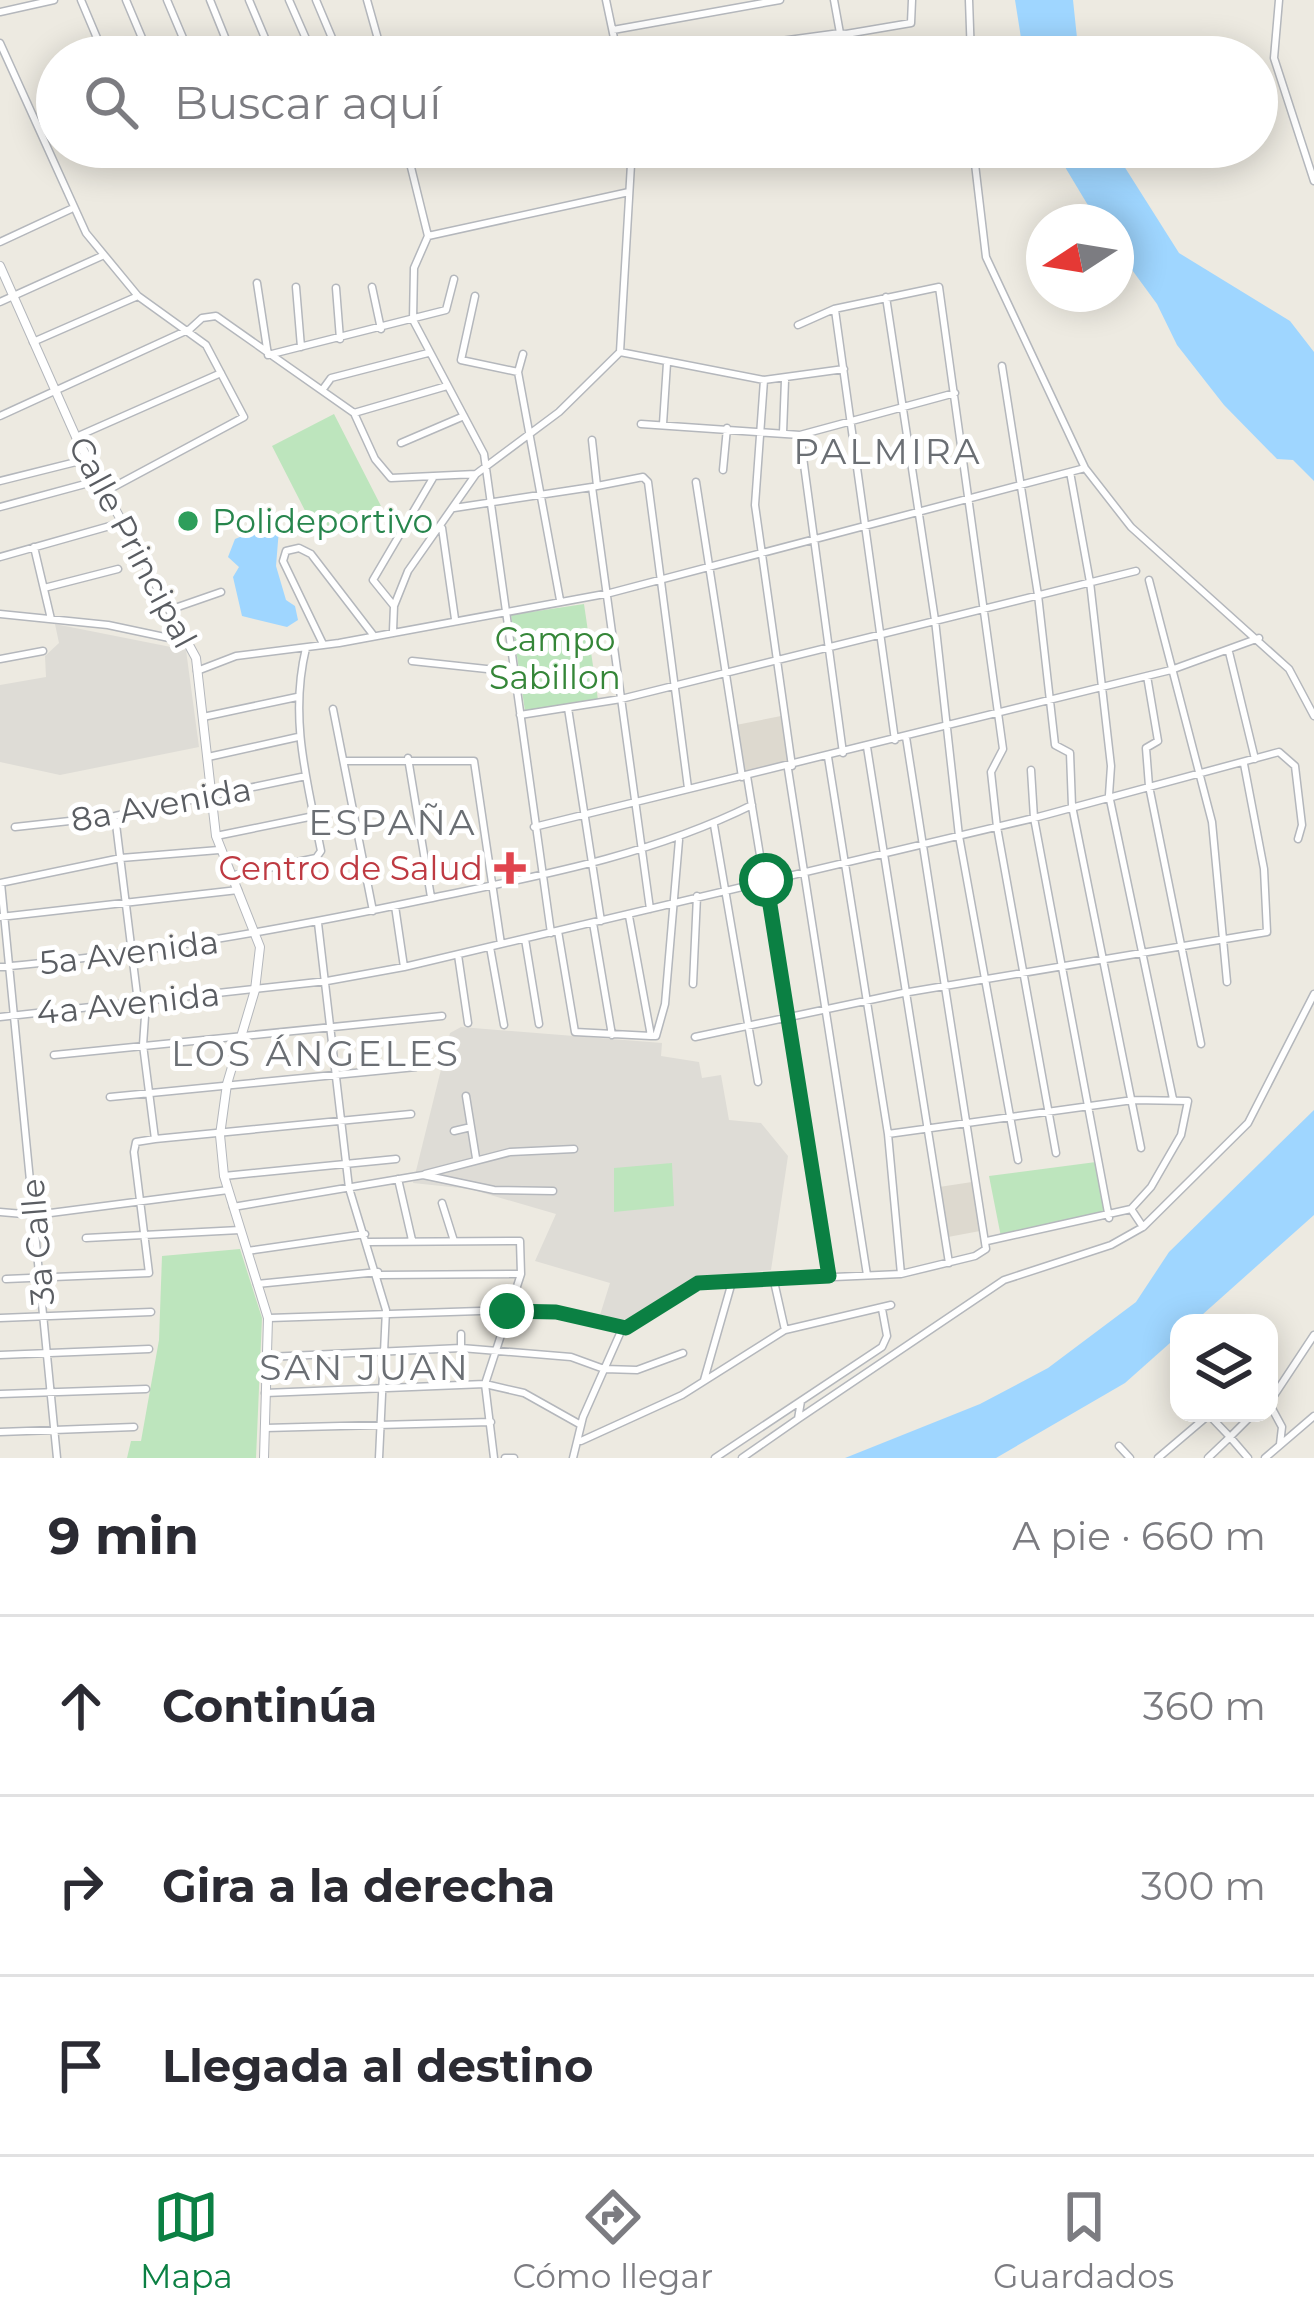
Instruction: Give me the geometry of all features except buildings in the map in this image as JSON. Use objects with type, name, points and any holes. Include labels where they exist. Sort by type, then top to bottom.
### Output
[{"type":"street","points":[[0,12],[54,0]]},
{"type":"street","points":[[81,0],[96,36]]},
{"type":"street","points":[[126,0],[141,36]]},
{"type":"street","points":[[167,0],[182,36]]},
{"type":"street","points":[[210,0],[225,36]]},
{"type":"street","points":[[249,0],[264,36]]},
{"type":"street","points":[[290,0],[305,36]]},
{"type":"street","points":[[316,0],[331,36]]},
{"type":"street","points":[[368,0],[377,36]]},
{"type":"street","points":[[606,0],[614,36]]},
{"type":"street","points":[[613,31],[780,0]]},
{"type":"street","points":[[834,0],[840,33]]},
{"type":"street","points":[[818,36],[911,22],[912,0]]},
{"type":"street","points":[[969,0],[970,36]]},
{"type":"street","points":[[1276,36],[1279,0]]},
{"type":"street","points":[[0,43],[36,128]]},
{"type":"street","points":[[0,71],[10,67]]},
{"type":"street","points":[[1278,70],[1314,181]]},
{"type":"street","points":[[53,168],[71,209],[102,256],[138,296],[190,329],[206,345],[244,417],[106,491]]},
{"type":"street","points":[[411,168],[428,236],[414,268],[413,320],[486,466],[540,875],[575,1032],[656,1036],[665,1004],[679,840]]},
{"type":"street","points":[[393,631],[394,606],[408,571],[476,474],[559,412],[620,352],[630,168]]},
{"type":"street","points":[[976,168],[986,257],[1085,468],[1130,527],[1289,669],[1314,716]]},
{"type":"street","points":[[428,236],[628,192]]},
{"type":"street","points":[[0,242],[71,209]]},
{"type":"street","points":[[0,302],[102,256]]},
{"type":"street","name":"Calle Principal","points":[[0,266],[76,437],[188,642],[197,671],[216,836],[257,936],[255,990],[227,1084],[220,1135],[224,1176],[268,1318],[264,1458]]},
{"type":"street","points":[[268,355],[448,309],[454,278]]},
{"type":"street","points":[[257,283],[268,355]]},
{"type":"street","points":[[296,287],[301,347]]},
{"type":"street","points":[[372,287],[381,329]]},
{"type":"street","points":[[798,325],[835,309],[939,287],[1004,754],[991,772],[997,827],[1056,1153]]},
{"type":"street","points":[[336,288],[340,339]]},
{"type":"street","points":[[33,342],[138,296]]},
{"type":"street","points":[[475,296],[461,360],[518,372]]},
{"type":"street","points":[[886,297],[935,620],[959,836],[1018,1160]]},
{"type":"street","points":[[835,309],[895,740]]},
{"type":"street","points":[[0,416],[190,329],[202,318],[216,316],[354,413],[375,459],[391,478],[476,474]]},
{"type":"street","points":[[620,352],[764,380],[844,370]]},
{"type":"street","points":[[322,388],[331,378],[428,353]]},
{"type":"street","points":[[523,354],[518,372],[560,599]]},
{"type":"street","points":[[664,424],[667,363]]},
{"type":"street","points":[[1002,366],[1038,595],[1055,748],[1070,753],[1072,806],[1141,1148]]},
{"type":"street","points":[[76,437],[221,373]]},
{"type":"street","points":[[764,380],[755,505],[867,1275]]},
{"type":"street","points":[[783,433],[785,380]]},
{"type":"street","points":[[354,413],[447,386]]},
{"type":"street","points":[[640,424],[800,436],[955,393]]},
{"type":"street","points":[[400,443],[464,416]]},
{"type":"street","points":[[723,470],[727,428]]},
{"type":"street","points":[[800,436],[844,753]]},
{"type":"street","points":[[592,440],[594,487],[650,909]]},
{"type":"street","points":[[0,482],[88,459]]},
{"type":"street","points":[[197,671],[236,656],[610,593],[1085,468]]},
{"type":"street","points":[[1070,472],[1090,582],[1109,795],[1173,1099]]},
{"type":"street","points":[[394,606],[373,580],[434,478]]},
{"type":"street","points":[[454,508],[643,478],[648,482],[688,789]]},
{"type":"street","points":[[0,507],[100,480]]},
{"type":"street","points":[[696,482],[724,673],[790,1019],[829,1276]]},
{"type":"street","points":[[0,556],[125,522]]},
{"type":"street","points":[[442,526],[455,619]]},
{"type":"street","points":[[34,547],[51,619]]},
{"type":"street","points":[[323,644],[283,561],[286,551],[299,548],[311,554],[374,636]]},
{"type":"street","points":[[44,588],[118,569]]},
{"type":"street","points":[[520,716],[622,699],[1136,571]]},
{"type":"street","points":[[1149,580],[1216,847],[1227,982]]},
{"type":"street","points":[[172,609],[221,592]]},
{"type":"street","points":[[0,614],[188,642]]},
{"type":"street","points":[[534,827],[1171,670],[1259,638]]},
{"type":"street","points":[[231,875],[316,858],[321,850],[298,737],[297,697],[306,647]]},
{"type":"street","points":[[0,659],[43,651]]},
{"type":"street","points":[[1229,652],[1255,760],[1279,752],[1292,760],[1302,825],[1298,839]]},
{"type":"street","points":[[412,661],[514,672]]},
{"type":"street","points":[[1147,676],[1158,741],[1147,748],[1149,787],[1185,945],[1201,1044]]},
{"type":"street","points":[[203,717],[297,697]]},
{"type":"street","points":[[568,708],[612,1035]]},
{"type":"street","points":[[333,709],[373,911]]},
{"type":"street","points":[[208,757],[298,737]]},
{"type":"street","points":[[906,737],[987,1241]]},
{"type":"street","points":[[867,747],[950,1263]]},
{"type":"street","points":[[828,757],[888,1134],[901,1274]]},
{"type":"street","points":[[408,758],[431,898]]},
{"type":"street","points":[[344,760],[474,760],[501,944]]},
{"type":"street","name":"4a Avenida","points":[[0,1017],[255,990],[404,967],[1034,818],[1255,760]]},
{"type":"street","points":[[695,1037],[903,993],[1267,932],[1264,869],[1244,763]]},
{"type":"street","points":[[1031,770],[1034,818],[1109,1218]]},
{"type":"street","name":"8a Avenida","points":[[15,827],[115,816],[306,776]]},
{"type":"street","name":"5a Avenida","points":[[5,966],[132,955],[257,936],[491,887],[679,840],[752,805]]},
{"type":"street","points":[[115,816],[142,1002],[142,1045],[155,1139]]},
{"type":"street","points":[[216,836],[314,816]]},
{"type":"street","points":[[714,824],[758,1082]]},
{"type":"street","points":[[0,883],[121,857],[220,850]]},
{"type":"street","name":"3a Calle","points":[[0,883],[58,1458]]},
{"type":"street","points":[[2,917],[238,890]]},
{"type":"street","points":[[693,984],[697,896]]},
{"type":"street","points":[[394,906],[404,967]]},
{"type":"street","points":[[629,915],[651,1036]]},
{"type":"street","points":[[318,923],[350,1188],[386,1310],[380,1458]]},
{"type":"street","points":[[525,939],[539,1024]]},
{"type":"street","points":[[490,947],[504,1025]]},
{"type":"street","points":[[458,954],[468,1023]]},
{"type":"street","points":[[742,1458],[1004,1280],[1111,1245],[1143,1227],[1248,1123],[1314,994]]},
{"type":"street","points":[[54,1055],[442,1016]]},
{"type":"street","points":[[110,1096],[416,1067]]},
{"type":"street","points":[[466,1096],[476,1158]]},
{"type":"street","points":[[574,1458],[581,1425],[622,1329],[698,1283],[773,1276],[901,1274],[975,1256],[987,1241],[1109,1218],[1131,1209],[1151,1187],[1181,1135],[1190,1104],[1173,1099],[1133,1100],[888,1134]]},
{"type":"street","points":[[6,1280],[149,1273],[136,1142],[411,1114]]},
{"type":"street","points":[[454,1131],[471,1127]]},
{"type":"street","points":[[233,1207],[423,1175],[476,1158],[574,1149]]},
{"type":"street","points":[[224,1176],[395,1159]]},
{"type":"street","points":[[423,1175],[494,1190],[553,1191]]},
{"type":"street","points":[[398,1179],[412,1241]]},
{"type":"street","points":[[0,1212],[35,1215],[228,1190]]},
{"type":"street","points":[[442,1203],[454,1241]]},
{"type":"street","points":[[1131,1209],[1143,1227]]},
{"type":"street","points":[[86,1238],[241,1230]]},
{"type":"street","points":[[247,1251],[366,1238],[520,1241],[521,1274],[485,1384],[494,1458]]},
{"type":"street","points":[[257,1284],[379,1274],[521,1274]]},
{"type":"street","points":[[773,1276],[784,1330]]},
{"type":"street","points":[[704,1380],[732,1282]]},
{"type":"street","points":[[581,1441],[663,1405],[784,1330],[891,1305]]},
{"type":"street","points":[[268,1318],[386,1310],[556,1312],[622,1329]]},
{"type":"street","points":[[715,1458],[882,1346],[887,1336],[882,1310]]},
{"type":"street","points":[[0,1318],[151,1312]]},
{"type":"street","points":[[461,1334],[461,1348]]},
{"type":"street","points":[[1278,1389],[1314,1335]]},
{"type":"street","points":[[266,1357],[461,1348],[571,1358],[604,1369],[637,1370],[683,1353]]},
{"type":"street","points":[[0,1355],[149,1349]]},
{"type":"street","points":[[266,1393],[485,1384],[524,1394],[581,1425]]},
{"type":"street","points":[[0,1394],[146,1389]]},
{"type":"street","points":[[797,1419],[801,1398]]},
{"type":"street","points":[[1265,1458],[1314,1416]]},
{"type":"street","points":[[1278,1420],[1280,1446]]},
{"type":"street","points":[[265,1427],[491,1422]]},
{"type":"street","points":[[1158,1458],[1200,1422]]},
{"type":"street","points":[[1216,1422],[1248,1458]]},
{"type":"street","points":[[1208,1458],[1245,1422]]},
{"type":"street","points":[[0,1432],[134,1427]]},
{"type":"street","points":[[1119,1446],[1130,1458]]},
{"type":"shaded area","points":[[55,624],[186,650],[199,747],[60,775],[0,762],[0,685],[46,677],[45,656],[59,643]]},
{"type":"shaded area","points":[[781,716],[788,761],[744,771],[736,725]]},
{"type":"shaded area","points":[[461,1027],[662,1043],[661,1056],[699,1062],[702,1078],[721,1075],[729,1120],[761,1123],[788,1156],[771,1270],[697,1279],[627,1324],[600,1315],[610,1283],[535,1261],[556,1214],[470,1189],[413,1183],[450,1033]]},
{"type":"shaded area","points":[[972,1182],[980,1231],[948,1237],[939,1187]]},
{"type":"green space","points":[[334,414],[381,506],[319,538],[272,446]]},
{"type":"green space","name":"Campo Sabillon","points":[[584,604],[598,700],[525,711],[511,615]]},
{"type":"green space","points":[[1096,1162],[1105,1214],[1001,1237],[989,1176]]},
{"type":"green space","points":[[672,1163],[674,1206],[614,1212],[614,1168]]},
{"type":"green space","points":[[240,1249],[262,1318],[256,1458],[127,1458],[131,1441],[141,1441],[159,1340],[162,1256]]},
{"type":"water","points":[[1015,0],[1073,0],[1077,36],[1021,36]]},
{"type":"water","points":[[1066,168],[1125,168],[1179,253],[1290,321],[1314,352],[1314,481],[1293,460],[1277,459],[1224,405],[1177,345],[1157,304],[1134,273],[1134,204],[1087,204]]},
{"type":"water","points":[[266,526],[279,529],[276,566],[298,620],[287,627],[242,616],[233,577],[239,567],[228,557],[235,539]]},
{"type":"water","points":[[1314,1110],[1314,1215],[1203,1314],[1170,1314],[1170,1343],[1125,1383],[996,1458],[845,1458],[980,1404],[1048,1368],[1136,1302],[1169,1252]]},
{"type":"place","name":"Polideportivo","points":[[188,521]]},
{"type":"place","name":"Centro de Salud","points":[[510,868]]},
{"type":"district","name":"PALMIRA","points":[[888,451]]},
{"type":"district","name":"ESPAÑA","points":[[393,822]]},
{"type":"district","name":"LOS ÁNGELES","points":[[316,1053]]},
{"type":"district","name":"SAN JUAN","points":[[365,1367]]},
{"type":"route","points":[[507,1311],[556,1312],[622,1329],[698,1283],[829,1276],[766,880]]}]
